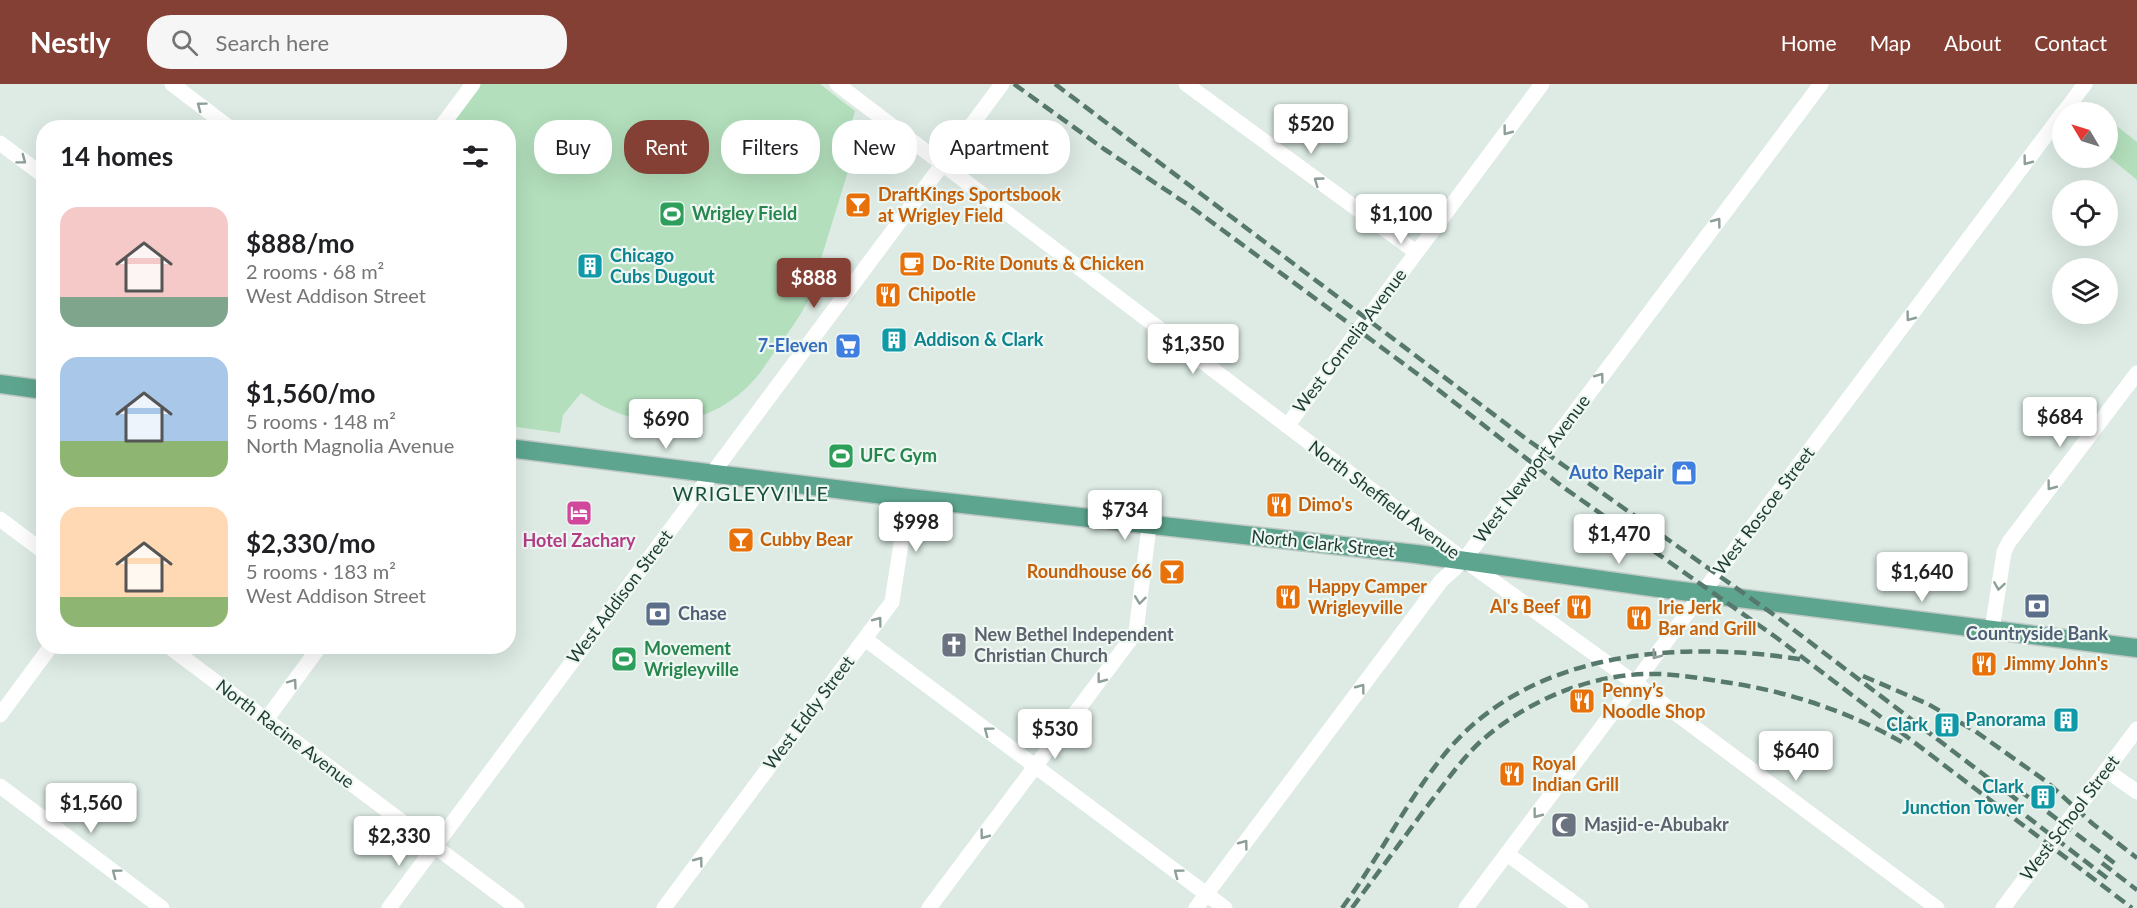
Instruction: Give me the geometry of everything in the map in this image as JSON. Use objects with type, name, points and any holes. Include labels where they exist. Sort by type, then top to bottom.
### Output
[{"type":"main road","points":[[0,384],[36,389]]},
{"type":"main road","name":"North Clark Street","points":[[516,449],[908,498],[1464,560],[1702,594],[2137,648]]},
{"type":"street","points":[[172,84],[219,120]]},
{"type":"street","points":[[446,120],[473,84]]},
{"type":"street","name":"North Sheffield Avenue","points":[[837,84],[929,154]]},
{"type":"street","name":"West Addison Street","points":[[975,120],[1002,84]]},
{"type":"street","points":[[1186,84],[1416,252]]},
{"type":"street","name":"West Cornelia Avenue","points":[[1287,426],[1542,84]]},
{"type":"street","name":"West Newport Avenue","points":[[1196,908],[1441,581],[1464,560],[1821,84]]},
{"type":"street","name":"West Roscoe Street","points":[[2071,102],[2085,84]]},
{"type":"street","name":"West Roscoe Street","points":[[1466,908],[2052,128]]},
{"type":"street","points":[[0,143],[36,170]]},
{"type":"street","name":"West Addison Street","points":[[389,908],[935,174]]},
{"type":"street","name":"North Sheffield Avenue","points":[[955,174],[1464,560],[1635,683],[1937,908]]},
{"type":"street","points":[[1992,630],[2004,552],[2009,542],[2137,373]]},
{"type":"street","name":"West Eddy Street","points":[[664,908],[892,602],[908,498]]},
{"type":"street","points":[[0,519],[36,546]]},
{"type":"street","points":[[929,908],[1136,632],[1149,526]]},
{"type":"street","points":[[865,639],[1225,908]]},
{"type":"street","points":[[0,715],[45,654]]},
{"type":"street","name":"North Racine Avenue","points":[[179,654],[517,908]]},
{"type":"street","points":[[266,720],[314,654]]},
{"type":"street","name":"West School Street","points":[[2003,908],[2137,729]]},
{"type":"street","points":[[2106,770],[2137,792]]},
{"type":"street","points":[[0,786],[162,908]]},
{"type":"street","points":[[1507,854],[1581,908]]},
{"type":"green space","name":"Wrigley Field","points":[[480,84],[820,84],[855,111],[852,120],[832,120],[832,174],[847,174],[808,301],[766,365],[743,391],[724,405],[703,415],[662,422],[642,420],[621,414],[581,393],[563,415],[560,433],[516,427],[516,120],[453,120]]},
{"type":"green space","points":[[2118,127],[2137,142],[2137,180],[2118,164]]},
{"type":"railway","points":[[1014,84],[1104,149],[1190,206],[1427,381],[1563,487],[1777,638],[2132,908]]},
{"type":"railway","points":[[1055,84],[1525,438],[1777,617],[2025,806]]},
{"type":"railway","points":[[1342,908],[1419,788],[1448,750],[1483,716],[1523,691],[1567,672],[1613,660],[1661,653],[1710,651],[1805,660]]},
{"type":"railway","points":[[1352,908],[1451,774],[1480,742],[1536,703],[1578,686],[1623,676],[1656,674],[1678,675],[1754,687],[1777,692],[1844,714],[1907,745]]},
{"type":"railway","points":[[1863,676],[1928,704],[1975,731],[2047,782],[2093,824],[2137,858]]},
{"type":"railway","points":[[2019,790],[2117,865]]},
{"type":"railway","points":[[2012,805],[2107,878]]},
{"type":"railway","points":[[2102,863],[2137,890]]},
{"type":"place","name":"DraftKings Sportsbook at Wrigley Field","points":[[858,205]]},
{"type":"place","name":"Wrigley Field","points":[[672,214]]},
{"type":"place","name":"Do-Rite Donuts & Chicken","points":[[912,264]]},
{"type":"place","name":"Chicago Cubs Dugout","points":[[590,266]]},
{"type":"place","name":"Chipotle","points":[[888,295]]},
{"type":"place","name":"Addison & Clark","points":[[894,340]]},
{"type":"place","name":"7-Eleven","points":[[848,346]]},
{"type":"place","name":"UFC Gym","points":[[841,456]]},
{"type":"place","name":"Auto Repair","points":[[1684,473]]},
{"type":"place","name":"Dimo's","points":[[1279,505]]},
{"type":"place","name":"Hotel Zachary","points":[[579,513]]},
{"type":"place","name":"Cubby Bear","points":[[741,540]]},
{"type":"place","name":"Roundhouse 66","points":[[1172,572]]},
{"type":"place","name":"Happy Camper Wrigleyville","points":[[1288,597]]},
{"type":"place","name":"Countryside Bank","points":[[2037,606]]},
{"type":"place","name":"Al's Beef","points":[[1579,607]]},
{"type":"place","name":"Chase","points":[[658,614]]},
{"type":"place","name":"Irie Jerk Bar and Grill","points":[[1639,618]]},
{"type":"place","name":"New Bethel Independent Christian Church","points":[[954,645]]},
{"type":"place","name":"Movement Wrigleyville","points":[[624,659]]},
{"type":"place","name":"Jimmy John's","points":[[1984,664]]},
{"type":"place","name":"Penny’s Noodle Shop","points":[[1582,701]]},
{"type":"place","name":"Panorama","points":[[2066,720]]},
{"type":"place","name":"Clark","points":[[1947,725]]},
{"type":"place","name":"Royal Indian Grill","points":[[1512,774]]},
{"type":"place","name":"Clark Junction Tower","points":[[2043,797]]},
{"type":"place","name":"Masjid-e-Abubakr","points":[[1564,825]]},
{"type":"district","name":"WRIGLEYVILLE","points":[[751,494]]}]
